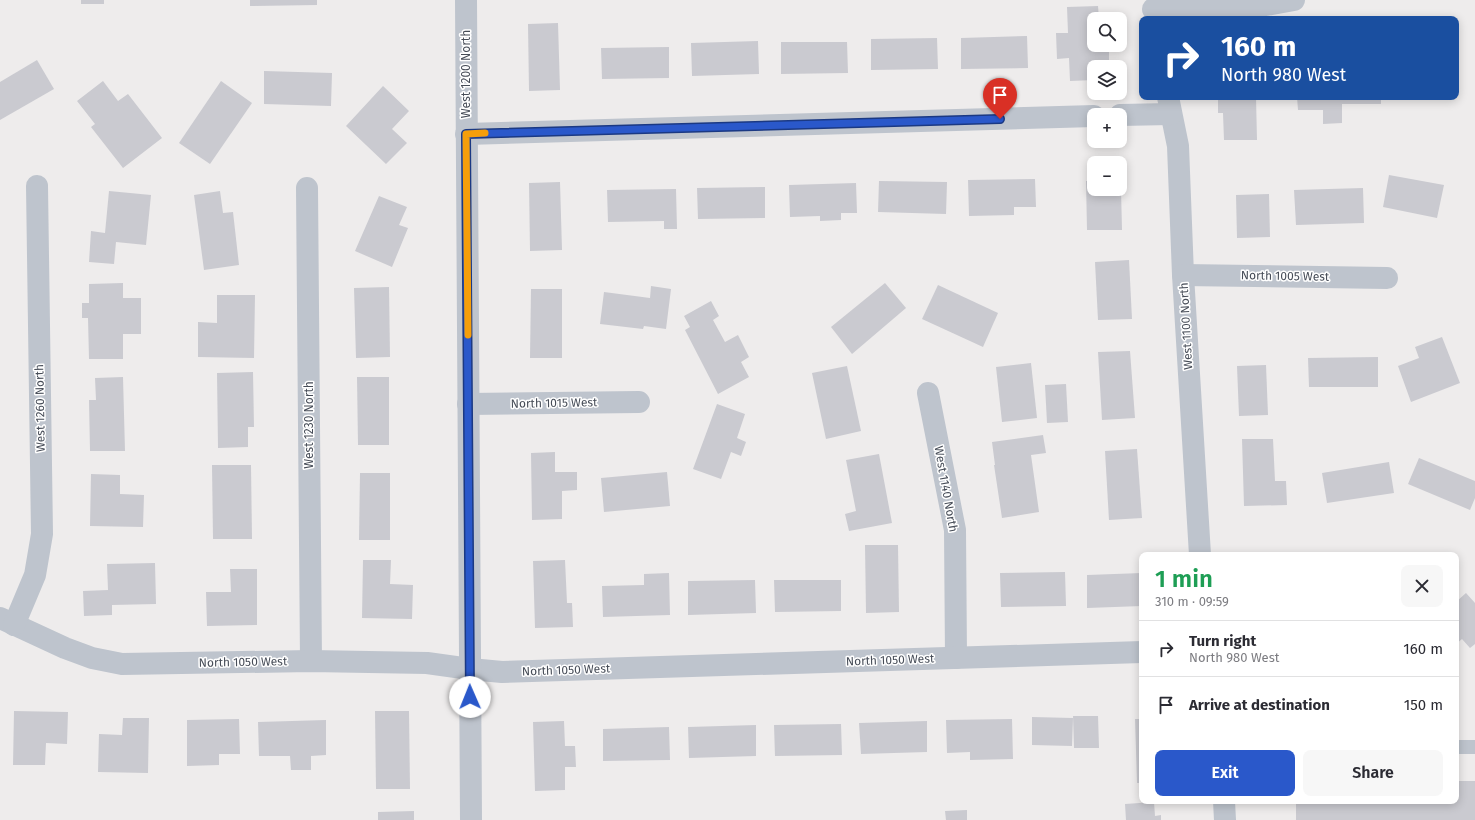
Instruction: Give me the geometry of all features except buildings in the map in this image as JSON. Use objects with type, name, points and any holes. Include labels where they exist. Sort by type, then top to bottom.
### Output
[{"type":"street","name":"West 1200 North","points":[[466,0],[471,820]]},
{"type":"street","points":[[1154,9],[1266,5],[1294,0]]},
{"type":"street","points":[[1127,114],[1170,105]]},
{"type":"street","name":"West 1100 North","points":[[1170,105],[1178,146],[1183,275],[1200,552]]},
{"type":"street","points":[[466,134],[1087,116]]},
{"type":"street","name":"West 1260 North","points":[[7,622],[35,575],[42,534],[38,186]]},
{"type":"street","name":"West 1230 North","points":[[306,188],[311,661]]},
{"type":"street","name":"North 1005 West","points":[[1183,275],[1387,278]]},
{"type":"street","name":"West 1140 North","points":[[928,393],[955,530],[956,658]]},
{"type":"street","name":"North 1015 West","points":[[468,404],[639,402]]},
{"type":"street","name":"North 1050 West","points":[[7,622],[92,658],[122,664],[311,661],[427,663],[502,672],[1139,652]]},
{"type":"street","points":[[1224,804],[1225,820]]},
{"type":"lane","points":[[1459,747],[1475,747]]},
{"type":"slow traffic","points":[[468,335],[466,134],[485,133]]},
{"type":"route","points":[[470,697],[466,134],[1000,119]]}]
